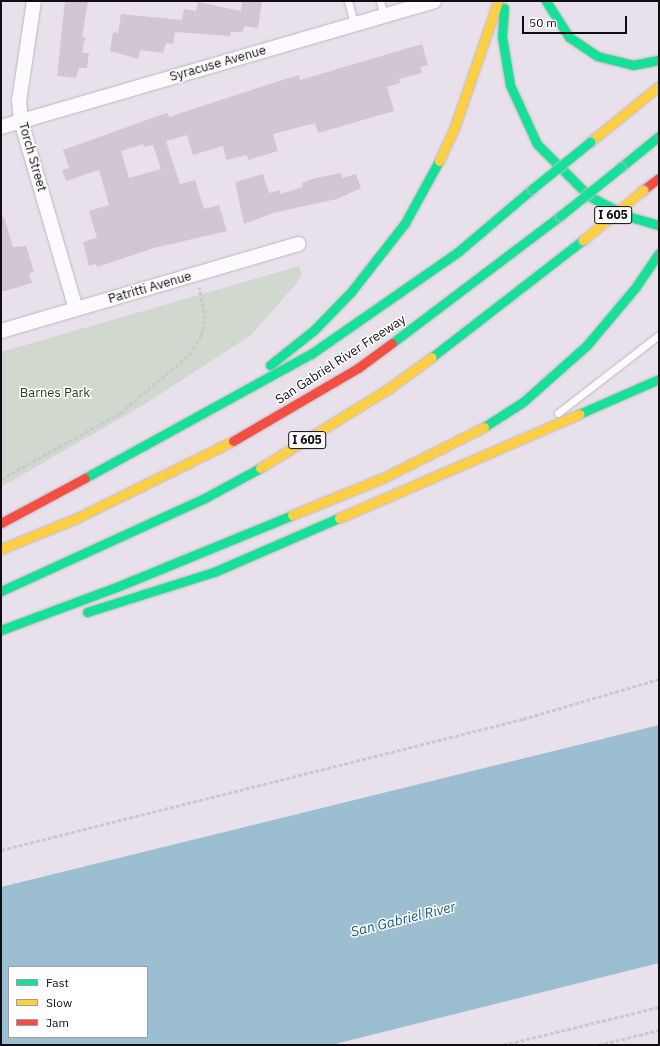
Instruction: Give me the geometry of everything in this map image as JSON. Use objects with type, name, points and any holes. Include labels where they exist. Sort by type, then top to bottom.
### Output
[{"type":"highway","points":[[196,418],[314,330],[386,251],[424,193],[440,160],[455,126],[498,1]]},
{"type":"highway","points":[[505,1],[502,37],[510,85],[537,144],[569,179],[590,196],[627,216],[659,225]]},
{"type":"highway","points":[[546,1],[569,37],[597,56],[633,65],[659,60]]},
{"type":"highway","points":[[1,523],[265,382],[347,330],[459,251],[532,189],[659,86]]},
{"type":"highway","name":"San Gabriel River Freeway","points":[[1,548],[77,518],[184,467],[276,418],[358,368],[445,306],[659,136]]},
{"type":"highway","name":"I 605","points":[[1,591],[204,499],[297,447],[388,389],[456,339],[659,178]]},
{"type":"highway","points":[[1,630],[126,583],[442,451],[498,418],[548,381],[613,316],[659,253]]},
{"type":"highway","points":[[75,616],[214,572],[659,379]]},
{"type":"highway","points":[[1,635],[46,625]]},
{"type":"street","name":"Torch Street","points":[[34,1],[19,101],[21,121],[76,309]]},
{"type":"street","name":"Syracuse Avenue","points":[[1,127],[434,1]]},
{"type":"street","name":"Patritti Avenue","points":[[1,331],[298,244]]},
{"type":"lane","points":[[348,1],[354,24]]},
{"type":"lane","points":[[380,1],[384,16]]},
{"type":"lane","points":[[527,436],[659,335]]},
{"type":"path","points":[[1,479],[120,413],[190,354],[200,336],[205,319],[199,288]]},
{"type":"path","points":[[1,850],[523,719],[659,679]]},
{"type":"path","points":[[504,1045],[659,1007]]},
{"type":"path","points":[[598,1045],[659,1030]]},
{"type":"green space","name":"Barnes Park","points":[[299,266],[302,274],[296,284],[251,335],[142,406],[1,487],[1,352]]},
{"type":"water","name":"San Gabriel River","points":[[659,725],[659,963],[331,1045],[1,1045],[1,887]]},
{"type":"building","points":[[65,1],[88,1],[82,37],[85,37],[82,53],[89,53],[87,68],[79,68],[76,78],[57,76]]},
{"type":"building","points":[[242,1],[262,1],[258,28],[245,26],[242,32],[231,32],[230,36],[175,32],[173,44],[166,43],[163,53],[140,50],[138,59],[110,51],[113,32],[118,33],[121,14],[182,20],[184,9],[196,11],[198,2],[241,11]]},
{"type":"building","points":[[422,44],[428,65],[420,67],[422,73],[399,79],[400,83],[387,87],[394,111],[318,133],[315,123],[273,134],[278,151],[248,160],[247,155],[226,160],[223,146],[193,155],[187,135],[166,141],[180,184],[195,180],[204,209],[219,205],[227,231],[154,248],[97,267],[96,264],[89,266],[83,242],[97,238],[89,211],[109,205],[99,170],[66,181],[62,170],[69,168],[63,150],[168,113],[169,117],[299,75],[300,80]],"holes":[[[143,144],[144,147],[153,145],[161,169],[129,178],[121,151]]]},
{"type":"building","points":[[341,173],[342,178],[356,174],[361,188],[337,199],[277,212],[244,224],[235,182],[263,174],[269,193],[280,190],[280,194],[303,187],[302,183],[315,178]]},
{"type":"building","points":[[1,217],[4,217],[13,247],[26,246],[34,272],[29,273],[32,283],[1,292]]},
{"type":"traffic: fast","points":[[546,1],[569,37],[597,56],[633,65],[659,60]]},
{"type":"traffic: fast","points":[[504,8],[502,37],[510,85],[537,144],[589,196],[627,216],[659,225]]},
{"type":"traffic: fast","points":[[621,167],[659,136]]},
{"type":"traffic: fast","points":[[532,189],[590,142]]},
{"type":"traffic: fast","points":[[270,365],[314,330],[351,292],[405,223],[439,161]]},
{"type":"traffic: fast","points":[[560,216],[621,167]]},
{"type":"traffic: fast","points":[[85,478],[311,354],[459,251],[532,189]]},
{"type":"traffic: fast","points":[[392,343],[560,216]]},
{"type":"traffic: fast","points":[[432,357],[583,240]]},
{"type":"traffic: fast","points":[[484,427],[523,402],[587,345],[635,288],[659,253]]},
{"type":"traffic: fast","points":[[579,414],[659,379]]},
{"type":"traffic: fast","points":[[1,591],[203,499],[260,468]]},
{"type":"traffic: fast","points":[[1,630],[119,586],[292,515]]},
{"type":"traffic: fast","points":[[87,612],[214,572],[339,518]]},
{"type":"traffic: slow","points":[[439,161],[455,126],[498,1]]},
{"type":"traffic: slow","points":[[590,142],[659,86]]},
{"type":"traffic: slow","points":[[583,240],[643,190]]},
{"type":"traffic: slow","points":[[260,468],[388,389],[432,357]]},
{"type":"traffic: slow","points":[[339,518],[579,414]]},
{"type":"traffic: slow","points":[[292,515],[385,477],[484,427]]},
{"type":"traffic: slow","points":[[1,549],[77,518],[233,441]]},
{"type":"traffic: jam","points":[[643,190],[659,178]]},
{"type":"traffic: jam","points":[[233,441],[358,368],[392,343]]},
{"type":"traffic: jam","points":[[1,523],[85,478]]}]
